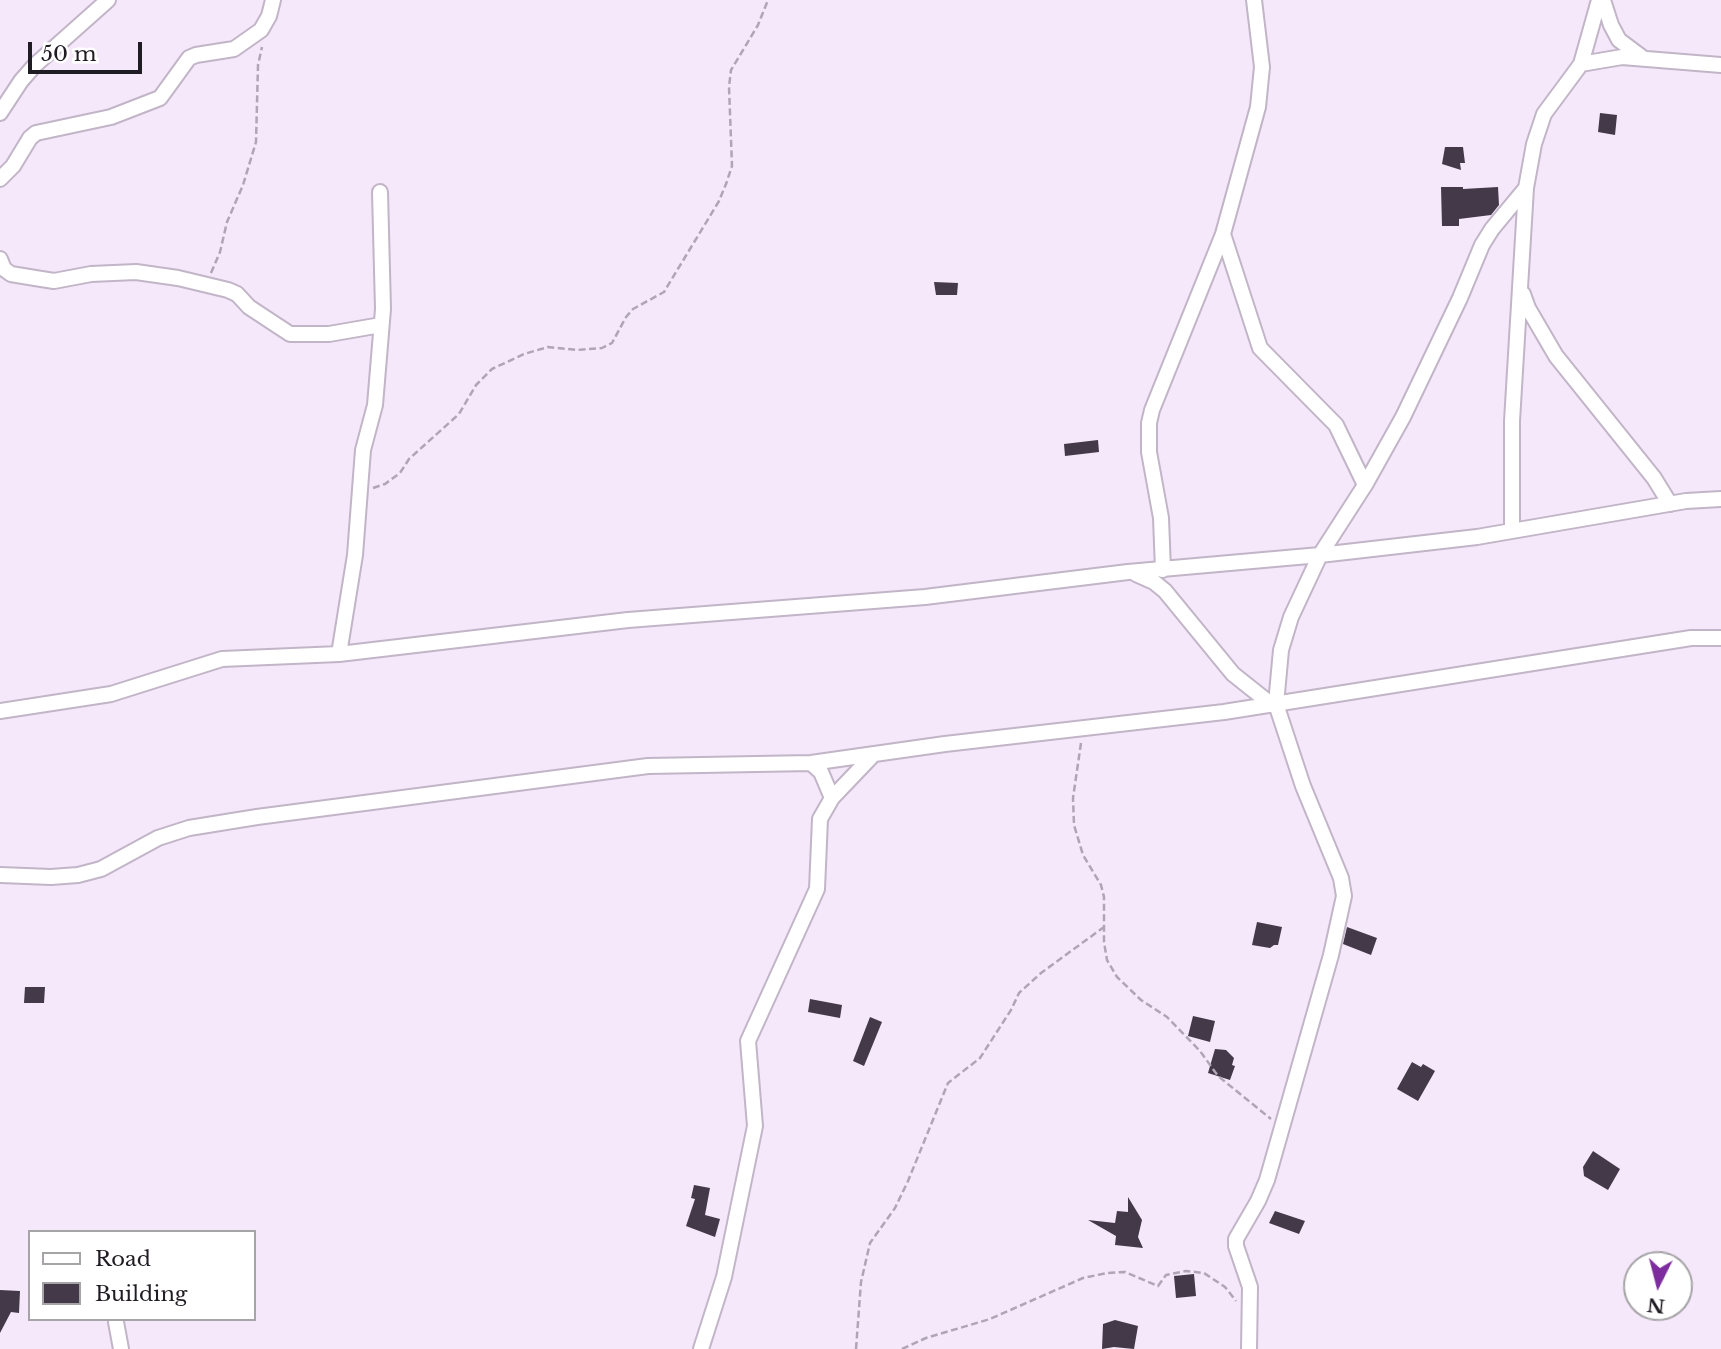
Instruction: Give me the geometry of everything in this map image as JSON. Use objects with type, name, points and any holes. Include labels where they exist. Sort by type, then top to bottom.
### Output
[{"type":"street","points":[[0,113],[35,65],[108,0]]},
{"type":"street","points":[[0,179],[13,166],[36,132],[111,117],[160,98],[189,58],[234,49],[261,30],[273,0]]},
{"type":"street","points":[[1163,570],[1161,518],[1149,452],[1149,423],[1223,234],[1258,107],[1262,66],[1255,0]]},
{"type":"street","points":[[1601,0],[1619,40],[1644,59]]},
{"type":"street","points":[[1511,531],[1512,421],[1526,188],[1534,144],[1544,114],[1581,64],[1601,0]]},
{"type":"street","points":[[1581,64],[1622,57],[1721,65]]},
{"type":"street","points":[[1249,1349],[1250,1287],[1236,1239],[1267,1180],[1331,955],[1344,896],[1340,878],[1274,704],[1284,635],[1320,555],[1365,485],[1403,417],[1460,298],[1482,245],[1526,188]]},
{"type":"street","points":[[339,654],[355,555],[363,450],[375,405],[382,324],[380,192]]},
{"type":"street","points":[[1223,234],[1260,348],[1336,425],[1365,485]]},
{"type":"street","points":[[0,259],[4,269],[11,274],[54,281],[91,274],[136,272],[178,278],[237,294],[249,307],[290,334],[329,334],[382,324]]},
{"type":"street","points":[[1520,283],[1528,308],[1556,356],[1654,478],[1670,504]]},
{"type":"street","points":[[0,710],[111,694],[222,659],[339,654],[615,622],[925,597],[1128,572],[1320,555],[1478,537],[1686,500],[1721,499]]},
{"type":"street","points":[[1128,572],[1154,582],[1165,591],[1233,674],[1274,704]]},
{"type":"street","points":[[0,875],[78,875],[101,869],[158,838],[189,828],[230,820],[649,766],[811,763],[1082,730],[1274,704],[1691,638],[1720,638],[1721,655]]},
{"type":"street","points":[[701,1349],[724,1277],[755,1126],[748,1041],[817,888],[820,819],[832,798],[874,754]]},
{"type":"street","points":[[811,763],[821,772],[832,798]]},
{"type":"street","points":[[116,1322],[121,1349]]},
{"type":"path","points":[[360,492],[385,484],[400,473],[409,459],[459,414],[476,385],[492,369],[524,354],[548,347],[602,348],[612,343],[625,317],[633,309],[664,292],[719,201],[726,184],[732,166],[729,87],[731,70],[758,25],[768,0]]},
{"type":"path","points":[[205,286],[220,252],[227,222],[243,185],[256,142],[258,65],[266,23]]},
{"type":"path","points":[[1082,730],[1073,798],[1074,825],[1083,855],[1101,885],[1104,897],[1107,960],[1117,977],[1141,1000],[1167,1017],[1200,1051],[1218,1076],[1282,1128]]},
{"type":"path","points":[[856,1349],[861,1282],[870,1243],[895,1208],[904,1190],[948,1083],[980,1058],[1019,993],[1041,973],[1104,928]]},
{"type":"path","points":[[902,1349],[926,1338],[990,1319],[1083,1278],[1107,1273],[1125,1272],[1158,1286],[1166,1275],[1186,1270],[1204,1273],[1225,1287],[1251,1320]]},
{"type":"building","points":[[1600,113],[1617,115],[1615,135],[1598,132]]},
{"type":"building","points":[[1445,147],[1463,147],[1465,163],[1460,163],[1461,170],[1442,164]]},
{"type":"building","points":[[1441,187],[1498,187],[1499,205],[1491,215],[1459,219],[1459,226],[1442,226]]},
{"type":"building","points":[[934,282],[958,283],[957,295],[936,295]]},
{"type":"building","points":[[1098,440],[1099,452],[1065,456],[1064,444]]},
{"type":"building","points":[[1257,922],[1282,927],[1278,945],[1270,948],[1252,945]]},
{"type":"building","points":[[1347,927],[1377,938],[1371,955],[1343,944]]},
{"type":"building","points":[[25,987],[45,987],[44,1003],[24,1003]]},
{"type":"building","points":[[810,999],[842,1005],[840,1018],[808,1012]]},
{"type":"building","points":[[1193,1016],[1215,1021],[1210,1042],[1188,1036]]},
{"type":"building","points":[[870,1017],[882,1022],[864,1066],[853,1061]]},
{"type":"building","points":[[1215,1049],[1226,1050],[1234,1058],[1232,1065],[1235,1066],[1230,1080],[1208,1073]]},
{"type":"building","points":[[1412,1062],[1421,1067],[1423,1064],[1435,1071],[1418,1101],[1397,1089]]},
{"type":"building","points":[[1593,1151],[1620,1169],[1608,1190],[1584,1176],[1583,1167]]},
{"type":"building","points":[[694,1185],[710,1188],[705,1215],[720,1219],[715,1237],[686,1226],[695,1199],[691,1198]]},
{"type":"building","points":[[1128,1197],[1142,1220],[1138,1237],[1143,1248],[1115,1245],[1116,1236],[1088,1220],[1115,1223],[1117,1211],[1128,1212]]},
{"type":"building","points":[[1275,1211],[1305,1221],[1299,1234],[1269,1223]]},
{"type":"building","points":[[1194,1274],[1196,1296],[1176,1298],[1174,1276]]},
{"type":"building","points":[[0,1290],[20,1291],[19,1313],[11,1312],[0,1333]]},
{"type":"building","points":[[1115,1320],[1138,1326],[1134,1349],[1102,1349],[1103,1324]]}]
